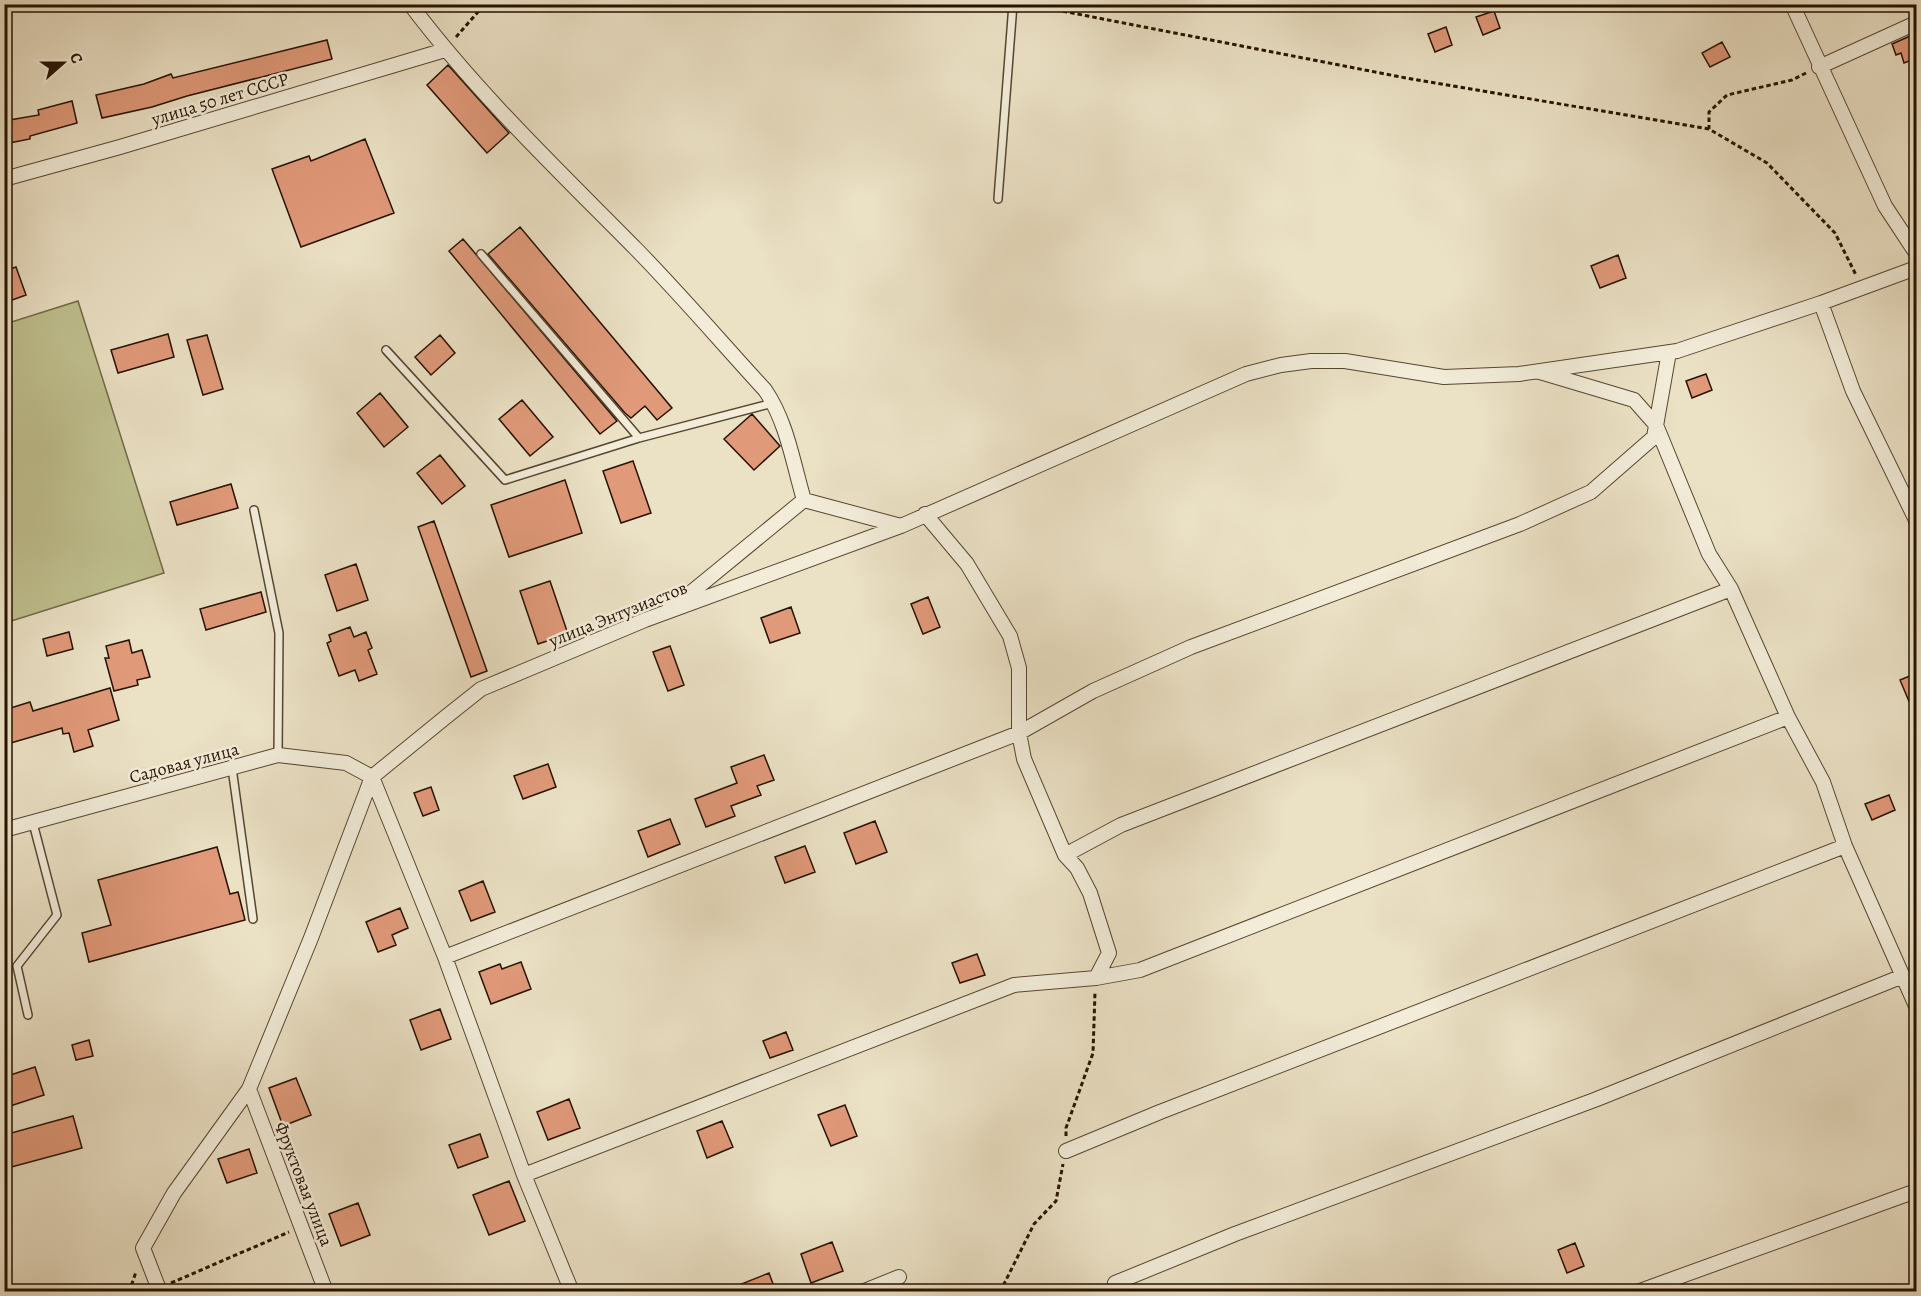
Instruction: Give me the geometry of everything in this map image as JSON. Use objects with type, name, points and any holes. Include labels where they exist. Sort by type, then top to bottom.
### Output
[{"type":"street","points":[[410,4],[445,50],[578,192],[637,250],[765,390],[781,418],[804,500]]},
{"type":"street","points":[[1792,4],[1819,67],[1885,206],[1917,253]]},
{"type":"street","points":[[1819,67],[1917,23]]},
{"type":"street","name":"улица 50 лет СССР","points":[[4,179],[131,144],[445,50]]},
{"type":"street","name":"улица Энтузиастов","points":[[372,777],[481,689],[645,620],[901,526],[1246,374],[1281,365],[1311,361],[1345,361],[1444,377],[1520,374],[1534,370],[1669,352],[1821,303],[1917,268]]},
{"type":"street","points":[[1821,303],[1853,391],[1917,520]]},
{"type":"street","points":[[445,957],[1019,733],[1093,691],[1191,647],[1520,524],[1590,492],[1654,436],[1669,352]]},
{"type":"street","points":[[1534,370],[1634,400],[1656,425],[1709,554],[1731,589],[1788,717],[1823,782],[1845,846],[1917,1006]]},
{"type":"street","points":[[804,500],[901,526]]},
{"type":"street","points":[[645,620],[693,591],[804,500]]},
{"type":"street","points":[[925,514],[967,564],[1010,636],[1019,668],[1019,733],[1024,759],[1065,855],[1077,868],[1090,893],[1109,953],[1096,978]]},
{"type":"street","points":[[1065,855],[1121,825],[1731,589]]},
{"type":"street","points":[[524,1175],[1014,985],[1096,978],[1140,970],[1788,717]]},
{"type":"street","name":"Садовая улица","points":[[4,830],[278,755],[346,763],[372,777]]},
{"type":"street","points":[[372,777],[445,957],[524,1175],[572,1292]]},
{"type":"street","points":[[159,1290],[143,1248],[174,1193],[249,1089],[311,938],[372,777]]},
{"type":"street","points":[[1066,1151],[1160,1112],[1845,846]]},
{"type":"street","points":[[1115,1283],[1235,1234],[1597,1099],[1903,976]]},
{"type":"street","name":"Фруктовая улица","points":[[249,1089],[326,1292]]},
{"type":"street","points":[[1637,1292],[1917,1191]]},
{"type":"street","points":[[862,1292],[899,1277]]},
{"type":"lane","points":[[998,199],[1013,4]]},
{"type":"lane","points":[[482,254],[639,438]]},
{"type":"lane","points":[[386,350],[505,480],[639,438],[774,403]]},
{"type":"lane","points":[[254,510],[279,633],[278,755]]},
{"type":"lane","points":[[232,768],[253,919]]},
{"type":"lane","points":[[28,1015],[17,966],[57,915],[33,823]]},
{"type":"path","points":[[445,50],[485,4]]},
{"type":"path","points":[[1026,4],[1406,78],[1709,129],[1767,164],[1835,233],[1862,287]]},
{"type":"path","points":[[1709,129],[1709,112],[1727,95],[1792,81],[1819,67]]},
{"type":"path","points":[[159,1290],[302,1227]]},
{"type":"green space","points":[[78,301],[164,573],[5,623],[5,324]]},
{"type":"building","points":[[1494,11],[1500,28],[1483,35],[1476,17]]},
{"type":"building","points":[[1446,27],[1452,45],[1435,52],[1428,34]]},
{"type":"building","points":[[1917,33],[1917,58],[1904,63],[1901,53],[1896,55],[1892,44]]},
{"type":"building","points":[[327,40],[332,59],[102,118],[96,95],[144,84],[171,74],[173,78]]},
{"type":"building","points":[[1722,42],[1730,57],[1710,67],[1702,53]]},
{"type":"building","points":[[448,65],[509,133],[487,153],[427,85]]},
{"type":"building","points":[[72,101],[77,123],[30,136],[30,139],[4,144],[4,121],[39,115],[38,110]]},
{"type":"building","points":[[365,139],[394,213],[301,247],[272,169],[309,156],[311,161]]},
{"type":"building","points":[[520,227],[672,408],[657,420],[645,406],[631,418],[625,413],[488,254]]},
{"type":"building","points":[[463,239],[617,421],[600,434],[449,251]]},
{"type":"building","points":[[1618,255],[1626,278],[1600,288],[1591,266]]},
{"type":"building","points":[[16,267],[26,295],[4,303],[4,271]]},
{"type":"building","points":[[168,334],[174,357],[118,373],[111,350]]},
{"type":"building","points":[[207,335],[223,389],[203,395],[187,340]]},
{"type":"building","points":[[440,335],[455,353],[431,375],[415,357]]},
{"type":"building","points":[[1706,374],[1712,390],[1692,398],[1686,381]]},
{"type":"building","points":[[380,393],[408,427],[384,447],[357,413]]},
{"type":"building","points":[[522,400],[553,437],[530,456],[499,419]]},
{"type":"building","points":[[752,414],[780,446],[754,470],[724,439]]},
{"type":"building","points":[[440,455],[465,486],[442,504],[417,473]]},
{"type":"building","points":[[633,461],[651,513],[621,523],[603,471]]},
{"type":"building","points":[[565,480],[582,533],[509,557],[491,505]]},
{"type":"building","points":[[231,484],[238,508],[177,525],[170,502]]},
{"type":"building","points":[[434,521],[487,671],[471,677],[418,527]]},
{"type":"building","points":[[356,564],[368,600],[337,611],[325,575]]},
{"type":"building","points":[[550,581],[568,634],[538,644],[520,591]]},
{"type":"building","points":[[261,592],[266,612],[206,630],[200,609]]},
{"type":"building","points":[[928,597],[940,627],[923,634],[911,604]]},
{"type":"building","points":[[791,607],[800,633],[770,643],[761,618]]},
{"type":"building","points":[[350,627],[354,637],[366,632],[372,648],[368,650],[377,674],[359,681],[355,670],[339,676],[327,643],[331,641],[329,635]]},
{"type":"building","points":[[69,632],[73,649],[47,656],[43,639]]},
{"type":"building","points":[[129,640],[132,653],[142,650],[150,677],[137,680],[138,685],[114,691],[105,658],[109,658],[106,646]]},
{"type":"building","points":[[670,646],[684,685],[668,691],[653,652]]},
{"type":"building","points":[[1917,673],[1917,718],[1916,718],[1900,680]]},
{"type":"building","points":[[110,688],[119,720],[88,730],[93,746],[74,752],[69,733],[63,734],[62,728],[4,745],[4,710],[30,702],[33,711]]},
{"type":"building","points":[[764,755],[774,780],[757,786],[761,795],[731,806],[735,816],[706,827],[695,799],[737,783],[731,767]]},
{"type":"building","points":[[548,764],[556,787],[523,799],[514,776]]},
{"type":"building","points":[[431,787],[439,810],[423,816],[414,793]]},
{"type":"building","points":[[1889,795],[1895,810],[1872,820],[1865,804]]},
{"type":"building","points":[[670,819],[680,844],[648,857],[638,831]]},
{"type":"building","points":[[875,821],[887,852],[856,864],[844,833]]},
{"type":"building","points":[[805,846],[815,872],[785,883],[775,857]]},
{"type":"building","points":[[217,847],[230,894],[238,892],[245,920],[89,962],[82,933],[111,925],[98,880]]},
{"type":"building","points":[[483,881],[495,912],[471,921],[459,891]]},
{"type":"building","points":[[400,908],[408,928],[392,935],[396,945],[378,952],[366,922]]},
{"type":"building","points":[[977,954],[985,975],[960,983],[952,963]]},
{"type":"building","points":[[521,962],[531,989],[491,1004],[479,972],[500,964],[502,969]]},
{"type":"building","points":[[440,1009],[451,1039],[421,1050],[410,1020]]},
{"type":"building","points":[[786,1032],[793,1050],[770,1058],[763,1041]]},
{"type":"building","points":[[89,1040],[93,1056],[76,1060],[72,1045]]},
{"type":"building","points":[[35,1067],[44,1095],[7,1107],[4,1098],[4,1077]]},
{"type":"building","points":[[296,1078],[311,1115],[283,1126],[269,1088]]},
{"type":"building","points":[[569,1099],[580,1128],[548,1140],[537,1112]]},
{"type":"building","points":[[845,1105],[857,1136],[831,1146],[818,1115]]},
{"type":"building","points":[[73,1116],[82,1148],[4,1169],[4,1135]]},
{"type":"building","points":[[722,1121],[733,1147],[707,1158],[697,1131]]},
{"type":"building","points":[[480,1134],[488,1157],[458,1168],[449,1145]]},
{"type":"building","points":[[249,1149],[257,1173],[227,1183],[218,1159]]},
{"type":"building","points":[[509,1181],[525,1221],[489,1235],[473,1195]]},
{"type":"building","points":[[358,1203],[370,1235],[341,1246],[329,1214]]},
{"type":"building","points":[[832,1242],[843,1271],[811,1283],[801,1254]]},
{"type":"building","points":[[1575,1243],[1584,1266],[1567,1273],[1558,1250]]},
{"type":"building","points":[[769,1273],[776,1292],[724,1291]]}]
